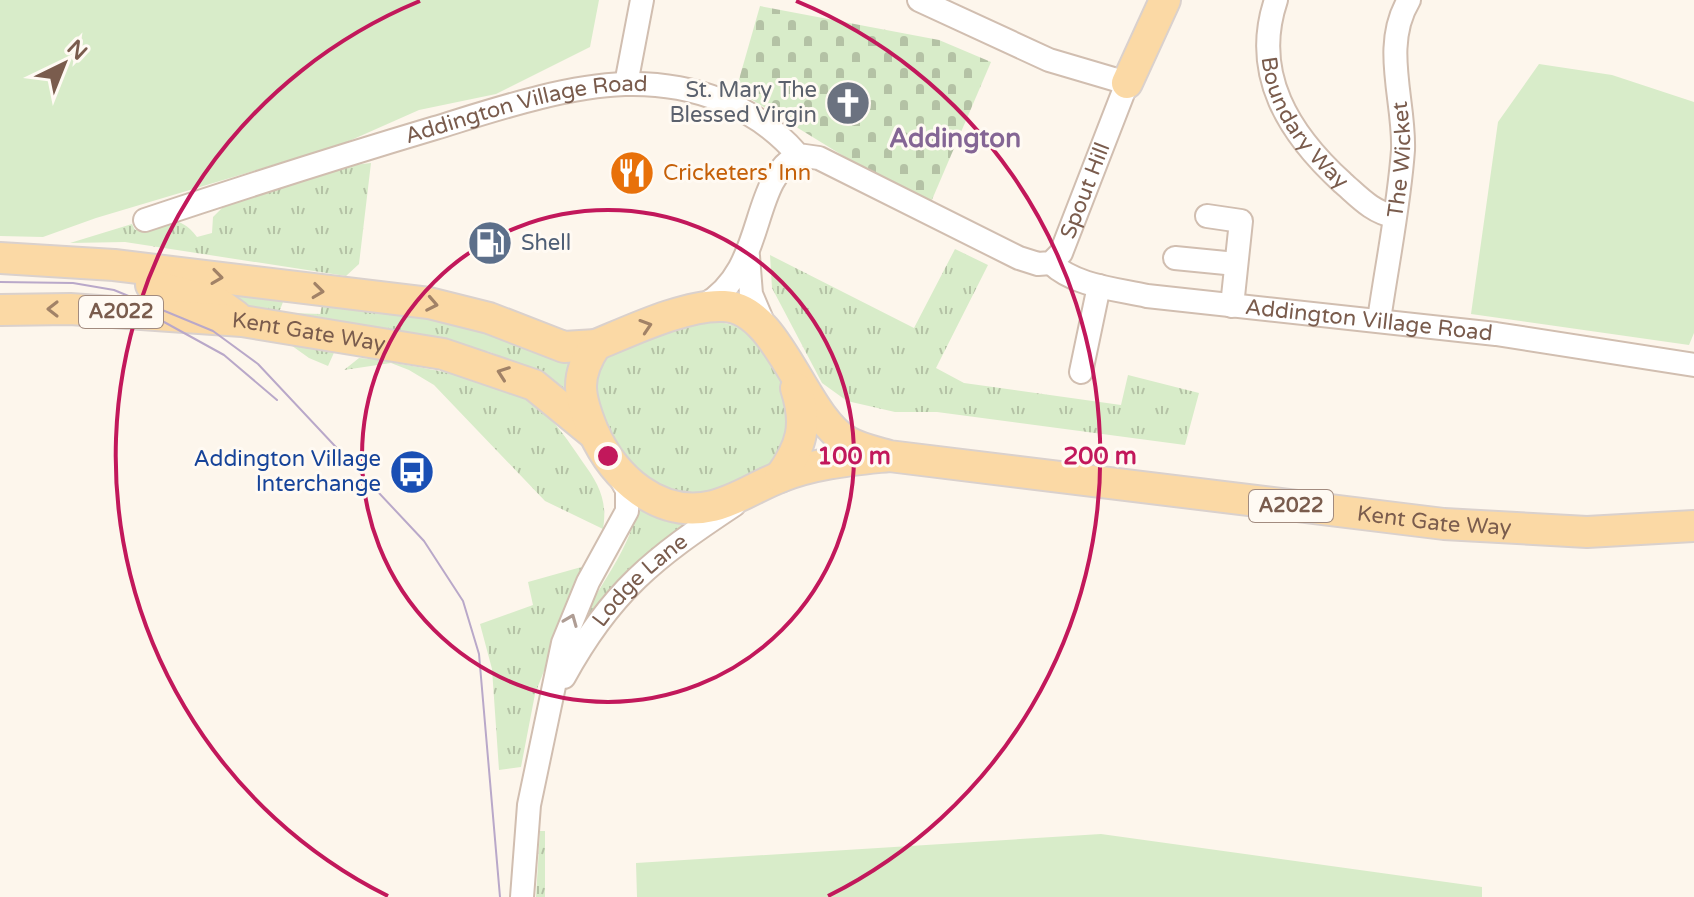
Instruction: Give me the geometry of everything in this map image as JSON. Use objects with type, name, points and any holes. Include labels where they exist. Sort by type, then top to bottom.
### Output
[{"type":"main road","points":[[1127,83],[1165,0]]},
{"type":"main road","name":"Kent Gate Way","points":[[0,258],[114,265],[429,303],[489,318],[564,347],[596,345]]},
{"type":"main road","points":[[114,265],[148,284],[218,303],[242,321]]},
{"type":"main road","points":[[727,305],[766,328],[791,371],[831,428],[849,443],[889,456],[830,462],[712,506],[688,509],[653,501],[639,491],[603,448],[585,409],[579,377],[596,345],[698,309],[727,305]]},
{"type":"main road","name":"Kent Gate Way","points":[[0,310],[70,309],[242,321],[443,354],[534,385],[603,448]]},
{"type":"main road","points":[[767,484],[795,456],[803,436],[804,416],[791,371]]},
{"type":"main road","name":"Kent Gate Way","points":[[889,456],[1444,524],[1587,532],[1694,526]]},
{"type":"street","points":[[626,84],[642,0]]},
{"type":"street","points":[[919,0],[1049,60],[1127,83]]},
{"type":"street","name":"Boundary Way","points":[[1276,0],[1268,35],[1268,60],[1279,106],[1303,141],[1337,177],[1366,203],[1384,215],[1394,216]]},
{"type":"street","name":"The Wicket","points":[[1379,320],[1403,150],[1396,58],[1401,13],[1409,0]]},
{"type":"street","name":"Spout Hill","points":[[1019,258],[1038,264],[1051,263],[1061,253],[1127,83]]},
{"type":"street","name":"Addington Village Road","points":[[145,220],[198,214],[501,109],[581,88],[626,84],[680,88],[728,101],[784,137],[798,155],[819,158],[1019,258]]},
{"type":"street","points":[[698,309],[721,296],[748,256],[777,172],[798,155]]},
{"type":"street","points":[[1207,216],[1241,221],[1232,306]]},
{"type":"street","points":[[748,256],[751,294],[766,328]]},
{"type":"street","points":[[1175,258],[1236,264]]},
{"type":"street","name":"Addington Village Road","points":[[1051,263],[1060,272],[1099,286],[1232,306],[1379,320],[1694,365]]},
{"type":"street","points":[[1081,372],[1099,286]]},
{"type":"street","points":[[557,405],[594,453],[609,484],[618,528]]},
{"type":"street","name":"Lodge Lane","points":[[522,897],[529,805],[563,643],[572,617],[627,511],[627,490],[603,448]]},
{"type":"street","name":"Lodge Lane","points":[[554,695],[589,632],[637,575],[670,548],[767,484]]},
{"type":"green space","points":[[0,0],[599,0],[590,47],[496,94],[419,110],[340,145],[96,218],[43,237],[0,236]]},
{"type":"green space","points":[[760,6],[939,40],[991,62],[931,202],[868,171],[736,90]]},
{"type":"green space","points":[[1539,64],[1612,75],[1694,102],[1694,333],[1689,345],[1471,314],[1498,122]]},
{"type":"green space","points":[[371,163],[359,264],[346,276],[125,242],[70,243],[132,224],[135,230],[169,221],[183,224],[197,237],[212,233],[213,217],[224,206],[345,166]]},
{"type":"green space","points":[[955,249],[988,265],[936,368],[964,383],[1121,405],[1128,375],[1199,393],[1185,445],[937,412],[895,412],[847,401],[822,383],[772,288],[770,255],[914,328]]},
{"type":"green space","points":[[200,286],[310,300],[306,304],[283,302],[278,315],[237,311]]},
{"type":"green space","points":[[323,301],[439,317],[580,356],[575,404],[534,371],[490,352],[290,318],[292,313],[320,314]]},
{"type":"green space","points":[[705,321],[738,327],[748,333],[777,375],[797,423],[768,470],[688,503],[634,473],[598,411],[594,379],[600,362],[616,348]]},
{"type":"green space","points":[[288,343],[337,346],[328,366],[309,358]]},
{"type":"green space","points":[[359,358],[437,370],[482,381],[523,397],[539,408],[562,433],[597,485],[603,501],[603,529],[545,501],[434,385],[391,363],[344,370]]},
{"type":"green space","points":[[638,500],[712,514],[668,542],[634,569],[604,601],[573,642],[580,623],[628,538]]},
{"type":"green space","points":[[585,566],[535,694],[521,767],[499,770],[492,669],[480,624],[533,605],[528,582]]},
{"type":"green space","points":[[540,831],[545,831],[545,897],[536,897]]},
{"type":"green space","points":[[1101,834],[1482,887],[1482,897],[637,897],[636,863]]},
{"type":"tram line","points":[[0,282],[73,283],[114,290],[213,331],[258,364],[424,541],[463,601],[479,654],[500,897]]},
{"type":"tram line","points":[[155,317],[224,355],[277,400]]},
{"type":"place","name":"St. Mary The Blessed Virgin","points":[[848,103]]},
{"type":"place","name":"Cricketers' Inn","points":[[632,173]]},
{"type":"place","name":"Shell","points":[[490,243]]},
{"type":"place","name":"Addington Village Interchange","points":[[412,472]]},
{"type":"district","name":"Addington","points":[[955,138]]}]
